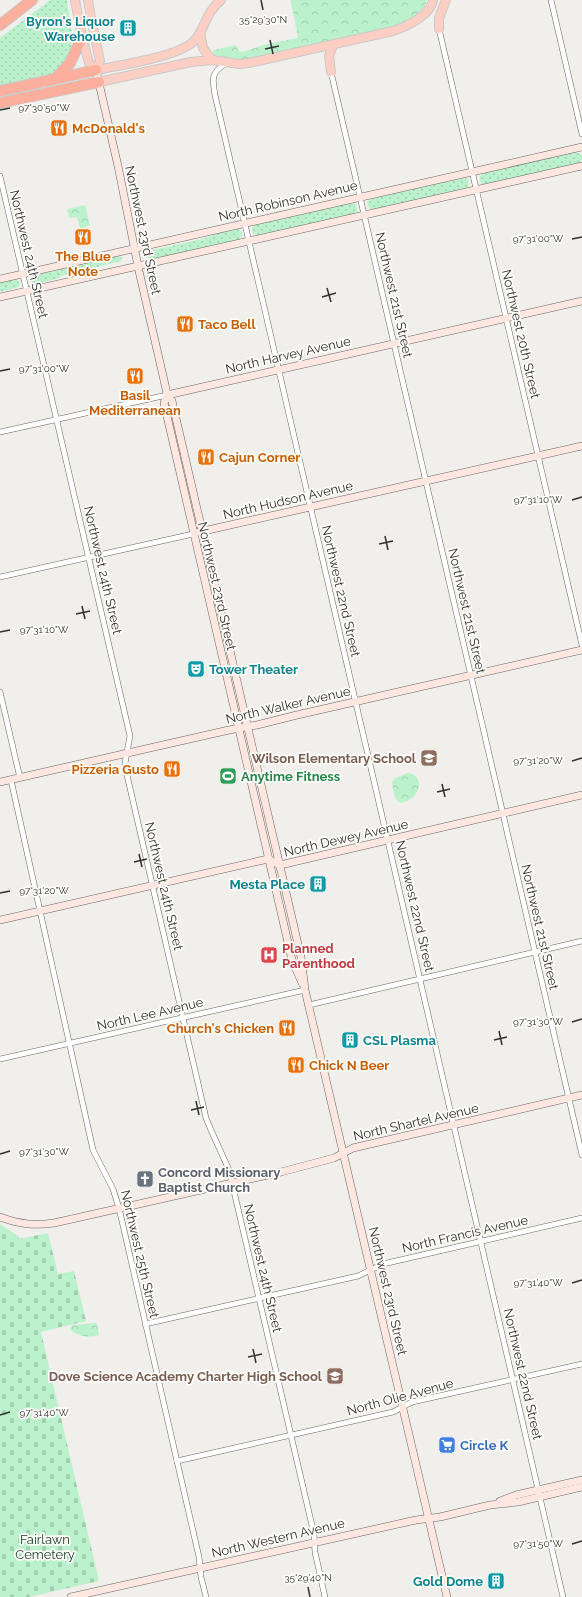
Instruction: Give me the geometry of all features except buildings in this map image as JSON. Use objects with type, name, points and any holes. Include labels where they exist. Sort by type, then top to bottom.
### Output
[{"type":"highway","points":[[0,25],[32,0]]},
{"type":"highway","points":[[56,78],[70,63],[82,36]]},
{"type":"highway","points":[[0,91],[96,70]]},
{"type":"highway","points":[[0,103],[99,82]]},
{"type":"main road","points":[[75,0],[89,63],[96,70]]},
{"type":"main road","points":[[88,0],[100,61],[96,70]]},
{"type":"main road","points":[[96,70],[176,52],[186,47],[195,40],[209,12],[221,0]]},
{"type":"main road","points":[[99,82],[191,62],[212,60],[227,63],[249,63],[404,28],[428,11],[433,0]]},
{"type":"main road","points":[[439,29],[439,18],[446,0]]},
{"type":"main road","points":[[200,32],[203,48],[212,60]]},
{"type":"main road","points":[[331,72],[329,56],[333,44]]},
{"type":"street","points":[[551,0],[582,134]]},
{"type":"street","name":"Northwest 20th Street","points":[[439,29],[582,645]]},
{"type":"street","name":"Northwest 22nd Street","points":[[227,63],[217,70],[212,80],[215,95],[564,1597]]},
{"type":"street","name":"Northwest 23rd Street","points":[[96,70],[167,395],[172,401],[203,532],[280,865],[301,960],[305,990],[446,1597]]},
{"type":"street","name":"Northwest 21st Street","points":[[331,72],[582,1155]]},
{"type":"street","name":"North Robinson Avenue","points":[[0,279],[582,147]]},
{"type":"street","points":[[0,296],[582,166]]},
{"type":"street","name":"Northwest 24th Street","points":[[0,176],[130,736],[125,763],[126,774],[206,1118],[210,1130],[227,1163],[232,1183],[314,1534],[315,1552],[325,1597]]},
{"type":"street","name":"North Harvey Avenue","points":[[0,432],[582,301]]},
{"type":"street","name":"Northwest 23rd Street","points":[[167,395],[164,403],[268,859],[292,960],[305,990]]},
{"type":"street","name":"North Hudson Avenue","points":[[0,577],[582,446]]},
{"type":"street","name":"North Walker Avenue","points":[[0,782],[248,727],[582,650]]},
{"type":"street","points":[[0,692],[20,778]]},
{"type":"street","name":"Northwest 25th Street","points":[[11,780],[93,1150],[108,1178],[119,1208],[200,1557],[200,1568],[206,1597]]},
{"type":"street","name":"North Dewey Avenue","points":[[0,920],[268,859],[280,865],[582,795]]},
{"type":"street","points":[[309,1005],[582,941]]},
{"type":"street","name":"North Lee Avenue","points":[[0,1059],[305,990]]},
{"type":"street","name":"North Shartel Avenue","points":[[0,1217],[21,1224],[39,1224],[119,1208],[281,1172],[334,1158],[353,1148],[582,1095]]},
{"type":"street","name":"North Francis Avenue","points":[[145,1324],[358,1276],[383,1264],[582,1218]]},
{"type":"street","name":"North Olie Avenue","points":[[177,1461],[393,1412],[412,1402],[582,1364]]},
{"type":"street","name":"North Western Avenue","points":[[72,1597],[89,1595],[314,1542],[490,1505],[518,1502],[540,1493],[582,1480]]},
{"type":"street","name":"North Western Avenue","points":[[540,1493],[582,1487]]},
{"type":"green space","points":[[50,0],[67,0],[72,41],[71,50],[67,59],[61,67],[52,74],[0,86],[0,38]]},
{"type":"green space","points":[[290,0],[427,0],[426,5],[419,13],[395,27],[244,60],[230,59],[213,55],[214,50],[236,45],[239,52],[243,52],[263,45],[297,38],[298,36]]},
{"type":"green space","points":[[576,152],[582,155],[582,160],[579,163],[483,185],[480,181],[480,177],[483,173]]},
{"type":"green space","points":[[462,177],[469,180],[468,188],[373,210],[368,207],[367,202],[371,199]]},
{"type":"green space","points":[[351,203],[355,204],[357,207],[357,211],[354,214],[258,235],[253,234],[252,228],[256,224]]},
{"type":"green space","points":[[85,205],[90,226],[80,228],[77,217],[69,218],[67,209]]},
{"type":"green space","points":[[235,228],[240,230],[242,233],[238,240],[154,259],[150,259],[145,255],[149,251],[206,238],[216,233]]},
{"type":"green space","points":[[118,256],[122,257],[121,261],[64,275],[56,279],[32,284],[29,279],[33,276]]},
{"type":"green space","points":[[16,279],[20,283],[19,287],[0,292],[0,283]]},
{"type":"green space","points":[[408,773],[413,774],[418,780],[418,791],[411,799],[400,803],[395,797],[392,783],[395,778]]},
{"type":"green space","name":"Fairlawn Cemetery","points":[[0,1224],[18,1236],[19,1239],[48,1233],[58,1274],[74,1271],[86,1321],[41,1332],[99,1581],[29,1597],[0,1597]]},
{"type":"green space","points":[[97,1323],[99,1335],[84,1336],[70,1330],[72,1325]]},
{"type":"place","name":"Byron's Liquor Warehouse","points":[[128,28]]},
{"type":"place","name":"McDonald's","points":[[59,128]]},
{"type":"place","name":"The Blue Note","points":[[83,237]]},
{"type":"place","name":"Taco Bell","points":[[185,324]]},
{"type":"place","name":"Basil Mediterranean","points":[[135,376]]},
{"type":"place","name":"Cajun Corner","points":[[206,457]]},
{"type":"place","name":"Tower Theater","points":[[196,669]]},
{"type":"place","name":"Wilson Elementary School","points":[[429,758]]},
{"type":"place","name":"Pizzeria Gusto","points":[[172,769]]},
{"type":"place","name":"Anytime Fitness","points":[[228,776]]},
{"type":"place","name":"Mesta Place","points":[[318,884]]},
{"type":"place","name":"Planned Parenthood","points":[[269,955]]},
{"type":"place","name":"Church's Chicken","points":[[287,1028]]},
{"type":"place","name":"CSL Plasma","points":[[350,1040]]},
{"type":"place","name":"Chick N Beer","points":[[296,1065]]},
{"type":"place","name":"Concord Missionary Baptist Church","points":[[145,1179]]},
{"type":"place","name":"Dove Science Academy Charter High School","points":[[335,1376]]},
{"type":"place","name":"Circle K","points":[[447,1445]]},
{"type":"place","name":"Gold Dome","points":[[496,1581]]}]
